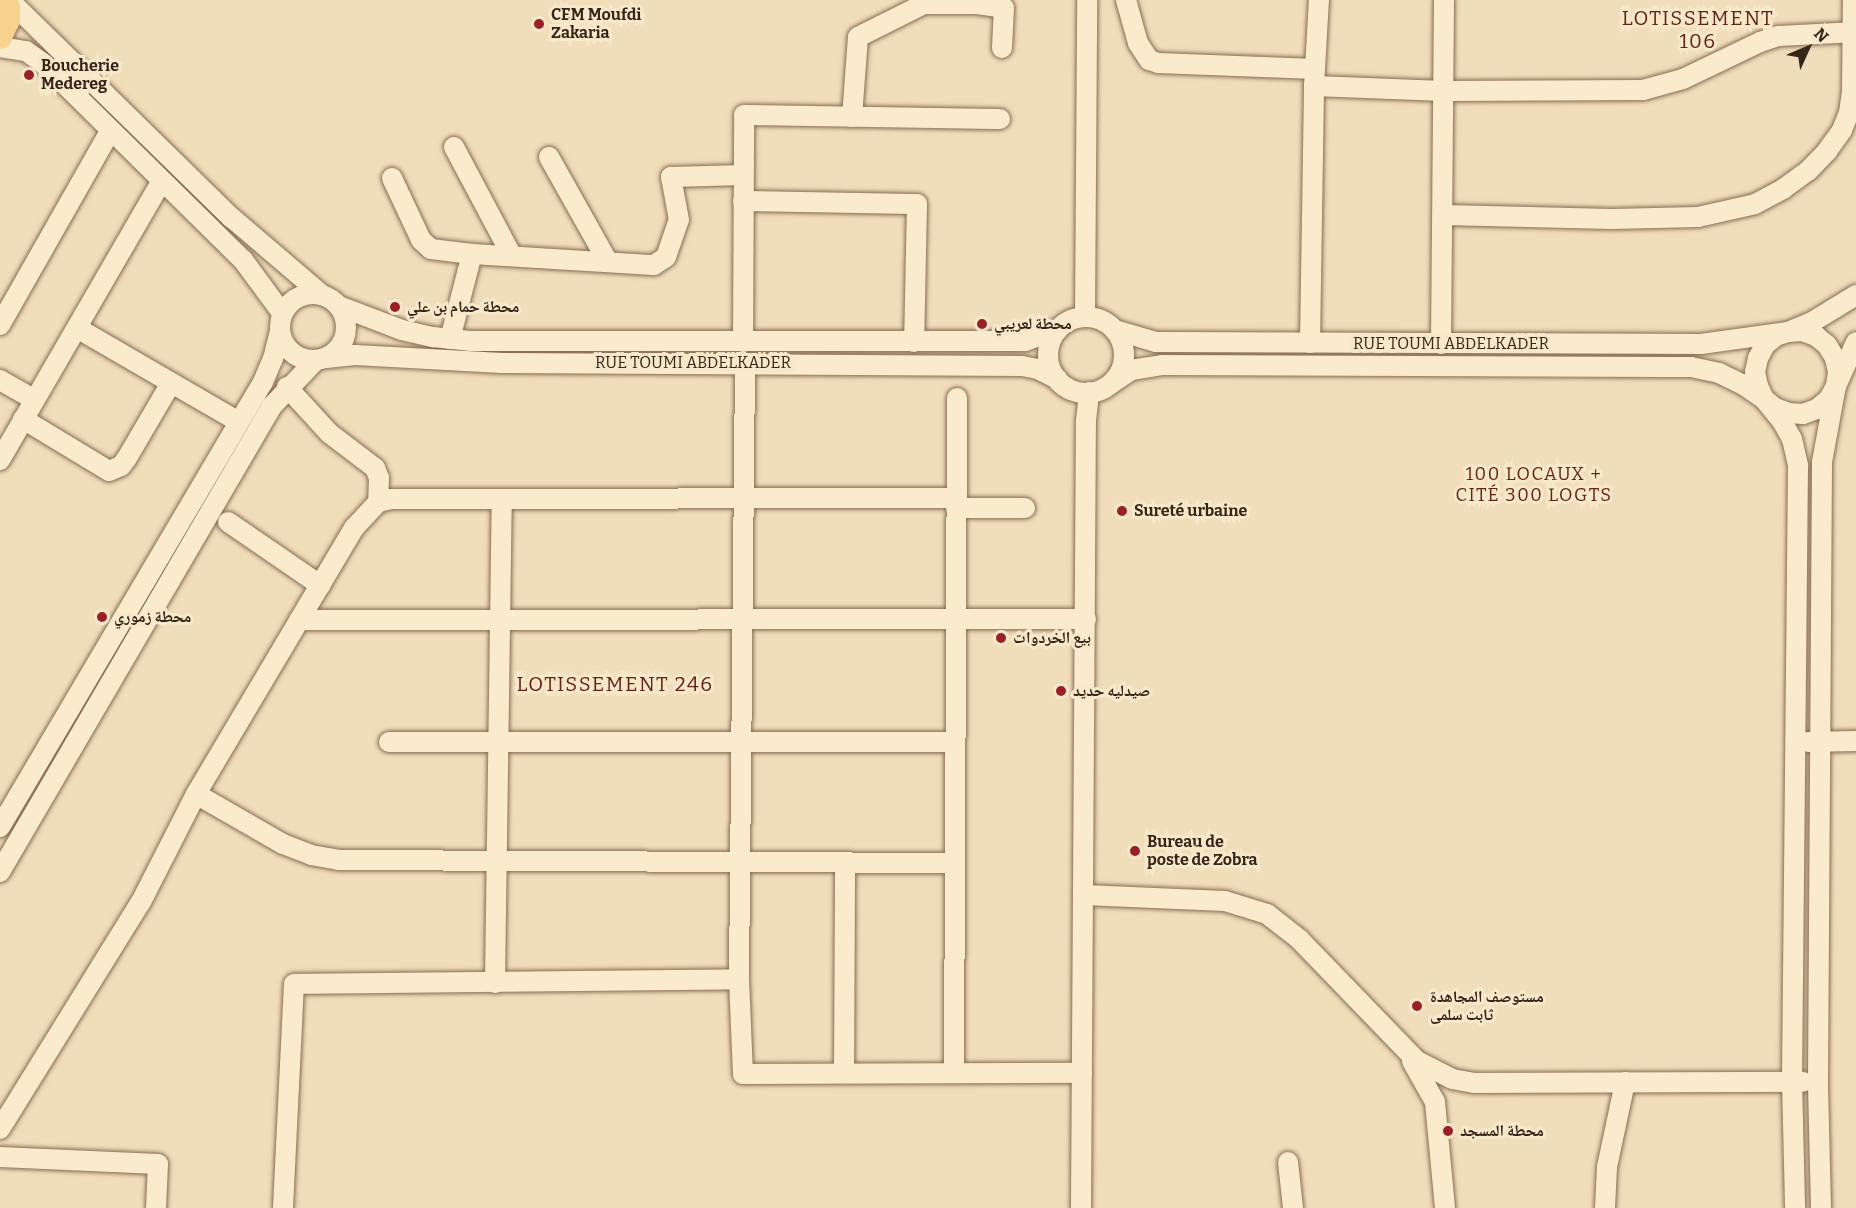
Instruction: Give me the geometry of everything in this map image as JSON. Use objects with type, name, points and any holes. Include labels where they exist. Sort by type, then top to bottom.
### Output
[{"type":"main road","points":[[0,37],[8,20],[8,8],[4,0]]},
{"type":"street","points":[[0,872],[272,406],[287,387],[320,359],[338,349],[345,339],[345,316],[339,306],[321,294],[232,218],[9,0]]},
{"type":"street","points":[[1085,317],[1087,0]]},
{"type":"street","points":[[1126,0],[1138,43],[1149,60],[1158,63],[1444,91],[1643,90],[1683,79],[1760,42],[1779,36],[1855,32]]},
{"type":"street","points":[[1310,343],[1314,78],[1319,0]]},
{"type":"street","points":[[1441,344],[1444,215],[1444,0]]},
{"type":"street","points":[[1444,215],[1612,219],[1687,217],[1722,213],[1755,204],[1783,189],[1808,171],[1827,152],[1842,130],[1849,113],[1852,92],[1855,32],[1853,0]]},
{"type":"street","points":[[852,117],[858,37],[924,4],[977,4],[1004,8],[1002,48]]},
{"type":"street","points":[[0,47],[26,51],[44,64],[243,260],[281,322],[283,342],[293,354],[303,359],[320,359]]},
{"type":"street","points":[[743,342],[744,115],[1000,119]]},
{"type":"street","points":[[0,325],[111,130]]},
{"type":"street","points":[[454,147],[512,256]]},
{"type":"street","points":[[549,157],[608,262]]},
{"type":"street","points":[[392,178],[421,240],[431,249],[472,254],[654,265],[666,256],[679,220],[671,177],[743,175]]},
{"type":"street","points":[[0,460],[162,181]]},
{"type":"street","points":[[743,201],[917,204],[914,342]]},
{"type":"street","points":[[450,339],[472,254]]},
{"type":"street","points":[[0,827],[239,422],[273,359],[281,322],[298,297],[321,294]]},
{"type":"street","points":[[1795,1208],[1792,1082],[1798,466],[1792,439],[1764,399],[1755,372],[1758,358],[1765,345],[1776,336],[1812,322],[1856,295]]},
{"type":"street","name":"RUE TOUMI ABDELKADER","points":[[339,306],[402,330],[450,339],[743,342],[1025,341],[1058,329]]},
{"type":"street","points":[[1085,317],[1104,321],[1115,330],[1122,341],[1124,360],[1120,372],[1112,383],[1089,392],[1076,391],[1058,379],[1051,368],[1048,355],[1051,340],[1058,329],[1069,321],[1085,317]]},
{"type":"street","points":[[76,328],[239,422]]},
{"type":"street","name":"RUE TOUMI ABDELKADER","points":[[1115,330],[1156,342],[1701,345],[1788,332]]},
{"type":"street","points":[[1788,332],[1802,332],[1816,336],[1827,345],[1835,358],[1838,372],[1822,462],[1818,741],[1818,1083],[1821,1208]]},
{"type":"street","points":[[1764,399],[1775,408],[1789,413],[1803,414],[1823,404],[1836,386],[1856,342]]},
{"type":"street","name":"RUE TOUMI ABDELKADER","points":[[320,359],[355,355],[502,363],[1022,366],[1038,369],[1058,379]]},
{"type":"street","points":[[745,363],[739,980],[742,1074],[1082,1073]]},
{"type":"street","name":"RUE TOUMI ABDELKADER","points":[[1112,383],[1131,370],[1162,365],[1691,367],[1719,373],[1764,399]]},
{"type":"street","points":[[0,380],[35,400]]},
{"type":"street","points":[[23,419],[109,471],[121,466],[127,458],[171,383]]},
{"type":"street","points":[[287,387],[328,434],[375,468],[379,478],[378,502]]},
{"type":"street","points":[[1081,1208],[1086,421],[1089,392]]},
{"type":"street","points":[[954,1072],[957,398]]},
{"type":"street","points":[[0,1129],[141,902],[196,794],[354,528],[378,502],[392,499],[744,499],[956,503],[1025,508]]},
{"type":"street","points":[[495,983],[502,500]]},
{"type":"street","points":[[228,522],[320,585]]},
{"type":"street","points":[[299,620],[956,617],[1086,619]]},
{"type":"street","points":[[1795,744],[1818,741],[1856,741]]},
{"type":"street","points":[[389,742],[741,744],[955,742]]},
{"type":"street","points":[[196,794],[283,844],[311,855],[338,860],[955,863]]},
{"type":"street","points":[[844,1073],[845,863]]},
{"type":"street","points":[[1084,895],[1225,901],[1267,914],[1299,939],[1418,1061],[1452,1079],[1474,1083],[1818,1083]]},
{"type":"street","points":[[283,1208],[294,984],[739,980]]},
{"type":"street","points":[[1403,1047],[1424,1079],[1435,1102],[1445,1208]]},
{"type":"street","points":[[1605,1208],[1607,1167],[1625,1082]]},
{"type":"street","points":[[1436,1113],[1450,1093],[1474,1083]]},
{"type":"street","points":[[0,1157],[158,1164],[156,1208]]},
{"type":"street","points":[[1288,1162],[1293,1208]]},
{"type":"place","name":"CEM Moufdi Zakaria","points":[[539,24]]},
{"type":"place","name":"Boucherie Medereg","points":[[29,75]]},
{"type":"place","name":"محطة حمام بن علي","points":[[395,307]]},
{"type":"place","name":"محطة لعريبي","points":[[982,324]]},
{"type":"place","name":"Sureté urbaine","points":[[1122,511]]},
{"type":"place","name":"محطة زموري","points":[[102,617]]},
{"type":"place","name":"بيع الخردوات","points":[[1001,638]]},
{"type":"place","name":"صيدليه حديد","points":[[1061,691]]},
{"type":"place","name":"Bureau de poste de Zobra","points":[[1135,851]]},
{"type":"place","name":"مستوصف المجاهدة ثابت سلمى","points":[[1417,1006]]},
{"type":"place","name":"محطة المسجد","points":[[1448,1131]]},
{"type":"district","name":"LOTISSEMENT 106","points":[[1698,30]]},
{"type":"district","name":"100 LOCAUX + CITÉ 300 LOGTS","points":[[1534,485]]},
{"type":"district","name":"LOTISSEMENT 246","points":[[615,684]]}]
